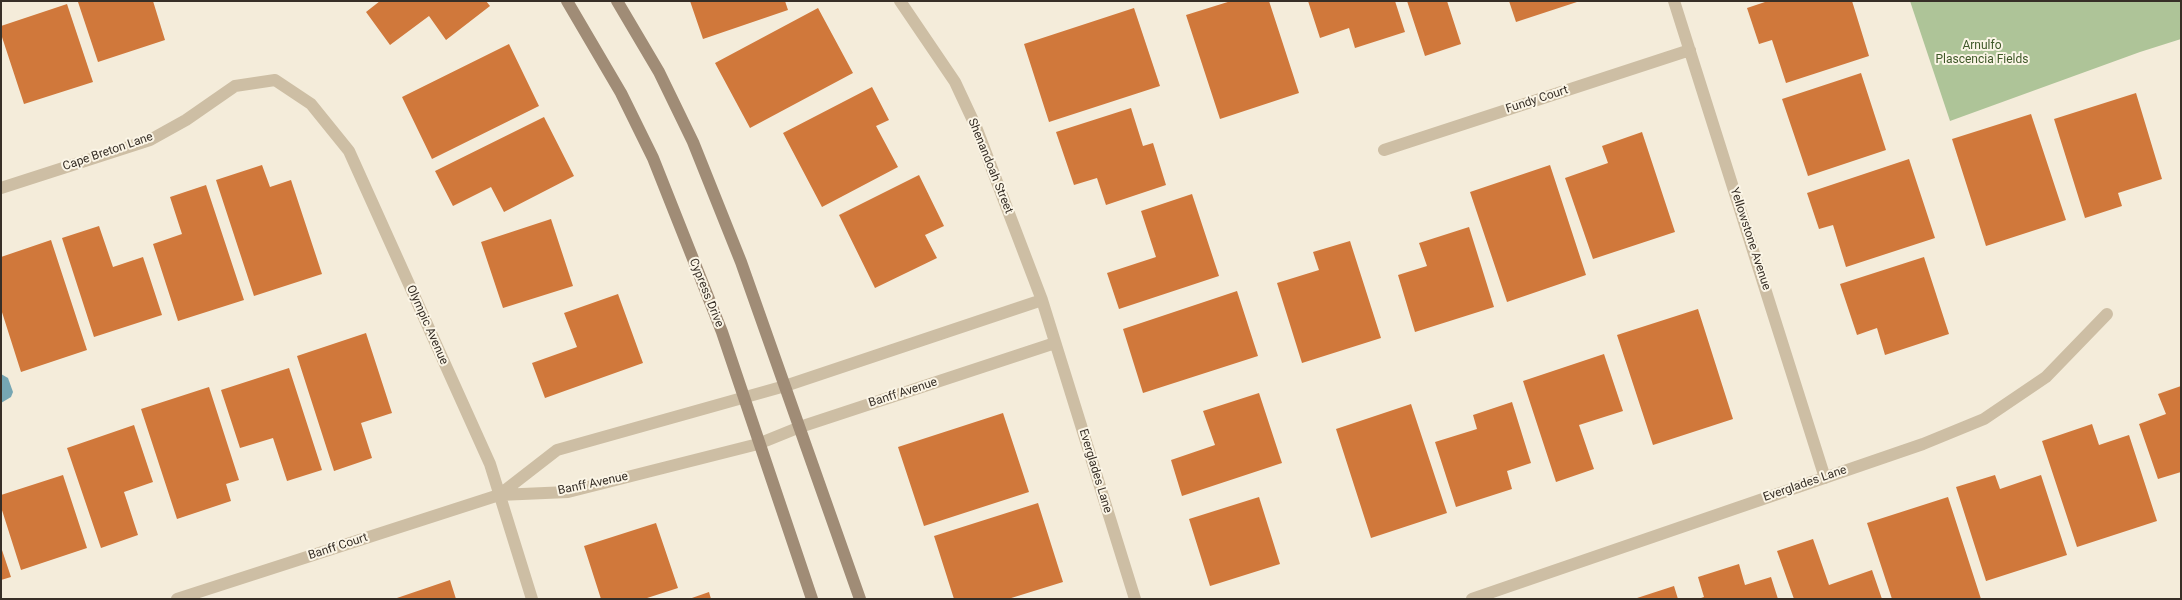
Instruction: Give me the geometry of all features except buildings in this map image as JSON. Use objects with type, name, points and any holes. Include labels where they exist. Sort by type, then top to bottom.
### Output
[{"type":"street","name":"Cypress Drive","points":[[567,1],[621,94],[653,158],[722,332],[758,444],[812,599]]},
{"type":"street","points":[[617,1],[659,72],[693,142],[741,262],[860,599]]},
{"type":"street","name":"Shenandoah Street","points":[[900,1],[955,82],[976,127],[1042,300],[1055,343]]},
{"type":"street","name":"Yellowstone Avenue","points":[[1674,1],[1825,478]]},
{"type":"street","name":"Fundy Court","points":[[1384,150],[1690,50]]},
{"type":"street","name":"Cape Breton Lane","points":[[1,188],[150,140],[186,120],[236,86],[275,80]]},
{"type":"street","name":"Olympic Avenue","points":[[275,80],[311,104],[349,151],[490,464],[532,599]]},
{"type":"street","points":[[499,495],[557,450],[785,386],[1042,300]]},
{"type":"street","name":"Everglades Lane","points":[[1472,599],[1923,444],[1984,419],[2046,377],[2107,314]]},
{"type":"street","name":"Everglades Lane","points":[[1055,343],[1135,599]]},
{"type":"street","name":"Banff Avenue","points":[[499,495],[568,492],[758,444],[800,428],[1055,343]]},
{"type":"street","name":"Banff Court","points":[[177,599],[499,495]]},
{"type":"green space","name":"Arnulfo Plascencia Fields","points":[[1910,1],[2181,1],[2181,39],[2140,52],[1950,121]]},
{"type":"water","points":[[1,374],[8,378],[13,392],[11,397],[1,403]]}]
